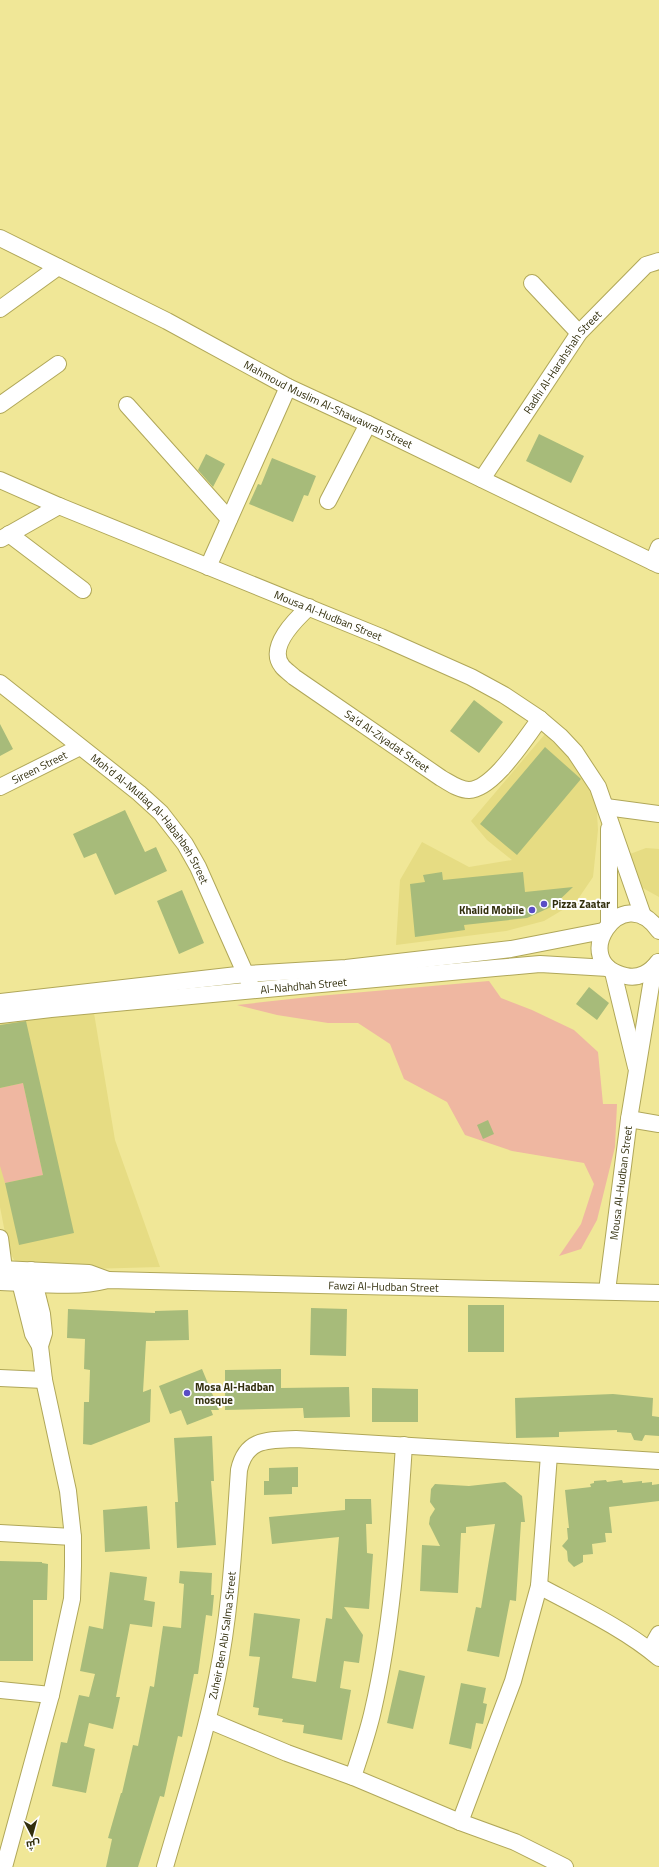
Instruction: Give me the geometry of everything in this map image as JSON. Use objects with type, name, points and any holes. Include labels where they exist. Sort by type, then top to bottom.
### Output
[{"type":"street","name":"Mahmoud Muslim Al-Shawawrah Street","points":[[0,238],[167,321],[288,387],[368,424],[656,564]]},
{"type":"street","name":"Radhi Al-Harahshah Street","points":[[482,479],[579,333],[646,265],[659,261]]},
{"type":"street","points":[[0,309],[58,267]]},
{"type":"street","points":[[532,283],[579,333]]},
{"type":"street","points":[[0,405],[58,364]]},
{"type":"street","points":[[208,567],[288,387]]},
{"type":"street","points":[[127,404],[229,518]]},
{"type":"street","points":[[328,501],[368,424]]},
{"type":"street","name":"Mousa Al-Hudban Street","points":[[0,480],[59,506],[308,607],[471,677],[504,695],[540,719],[560,736],[575,752],[598,787],[654,923]]},
{"type":"street","points":[[59,506],[5,537],[83,590]]},
{"type":"street","points":[[656,564],[659,547]]},
{"type":"street","name":"Sa’d Al-Ziyadat Street","points":[[308,607],[291,624],[281,640],[278,656],[281,665],[294,677],[441,778],[459,788],[469,790],[480,787],[496,776],[540,719]]},
{"type":"street","name":"Moh’d Al-Mutlaq Al-Habahbeh Street","points":[[0,683],[139,793],[162,813],[175,829],[198,867],[252,990]]},
{"type":"street","name":"Sireen Street","points":[[0,787],[80,747]]},
{"type":"street","points":[[607,810],[659,814]]},
{"type":"street","name":"Mousa Al-Hudban Street","points":[[607,810],[606,927],[600,940],[600,950],[603,960],[611,970],[638,1075]]},
{"type":"street","name":"Al-Nahdhah Street","points":[[0,1002],[246,974],[346,968],[511,949],[606,927],[625,915],[654,923]]},
{"type":"street","name":"Mousa Al-Hudban Street","points":[[606,1291],[629,1118],[658,963]]},
{"type":"street","name":"Al-Nahdhah Street","points":[[0,1015],[540,964],[611,970],[630,977],[639,976],[658,963]]},
{"type":"street","points":[[629,1118],[659,1124]]},
{"type":"street","points":[[0,1238],[15,1275],[33,1334],[40,1346],[44,1380],[68,1491],[73,1537],[72,1599],[51,1695],[4,1867]]},
{"type":"street","name":"Fawzi Al-Hudban Street","points":[[15,1275],[89,1273],[108,1280]]},
{"type":"street","points":[[15,1275],[42,1314]]},
{"type":"street","name":"Fawzi Al-Hudban Street","points":[[15,1275],[62,1286],[90,1284],[108,1280],[659,1293]]},
{"type":"street","points":[[40,1346],[44,1333],[42,1314],[44,1302],[51,1293],[62,1286]]},
{"type":"street","points":[[0,1378],[44,1380]]},
{"type":"street","name":"Zuheir Ben Abi Salma Street","points":[[165,1867],[208,1720],[218,1676],[229,1598],[239,1470],[241,1459],[248,1449],[258,1443],[269,1440],[296,1438],[659,1461]]},
{"type":"street","points":[[354,1777],[373,1710],[384,1648],[396,1567],[404,1445]]},
{"type":"street","points":[[460,1822],[513,1681],[539,1586],[549,1455]]},
{"type":"street","points":[[0,1533],[73,1537]]},
{"type":"street","points":[[539,1586],[594,1616],[654,1654],[659,1634]]},
{"type":"street","points":[[0,1690],[51,1695]]},
{"type":"street","points":[[208,1720],[287,1753],[354,1777],[460,1822],[515,1842],[565,1867]]},
{"type":"shaded area","points":[[545,734],[585,774],[596,796],[598,830],[593,877],[576,902],[544,921],[506,931],[396,945],[400,880],[422,842],[469,867],[512,860],[487,840],[471,821]]},
{"type":"shaded area","points":[[646,848],[659,849],[659,897],[641,887],[630,854]]},
{"type":"shaded area","points":[[489,981],[501,998],[532,1010],[574,1030],[598,1052],[603,1104],[617,1104],[615,1147],[597,1220],[581,1249],[559,1256],[581,1224],[594,1184],[584,1163],[512,1151],[465,1135],[447,1102],[404,1079],[390,1044],[358,1023],[328,1023],[277,1015],[237,1005],[318,996]]},
{"type":"shaded area","points":[[94,1013],[115,1140],[160,1267],[88,1269],[24,1265],[14,1260],[8,1248],[0,1207],[0,1021]]},
{"type":"shaded area","points":[[23,1083],[43,1175],[5,1183],[0,1166],[0,1088]]},
{"type":"building","points":[[539,434],[584,456],[571,483],[526,461]]},
{"type":"building","points":[[206,454],[225,464],[213,487],[198,470]]},
{"type":"building","points":[[272,458],[316,476],[308,496],[304,495],[293,522],[249,504],[258,484],[261,485]]},
{"type":"building","points":[[474,700],[503,722],[479,753],[450,731]]},
{"type":"building","points":[[0,724],[13,749],[0,756]]},
{"type":"building","points":[[545,747],[581,779],[517,855],[480,824]]},
{"type":"building","points":[[125,810],[145,852],[156,847],[167,871],[115,895],[96,853],[84,858],[73,834]]},
{"type":"building","points":[[442,872],[443,880],[523,872],[525,892],[573,887],[553,906],[527,918],[464,925],[465,930],[415,937],[410,884],[425,882],[423,875]]},
{"type":"building","points":[[182,890],[204,943],[179,954],[157,901]]},
{"type":"building","points":[[589,987],[609,1003],[597,1020],[576,1004]]},
{"type":"building","points":[[26,1021],[74,1233],[19,1245],[5,1183],[43,1175],[23,1083],[0,1088],[0,1025]]},
{"type":"building","points":[[488,1120],[494,1134],[483,1139],[477,1125]]},
{"type":"building","points":[[468,1305],[504,1305],[504,1352],[468,1352]]},
{"type":"building","points":[[311,1308],[347,1309],[346,1356],[310,1355]]},
{"type":"building","points":[[68,1309],[155,1313],[155,1311],[188,1310],[189,1340],[146,1341],[143,1392],[151,1389],[150,1422],[91,1445],[83,1444],[84,1402],[89,1402],[90,1370],[84,1369],[85,1339],[67,1338]]},
{"type":"building","name":"Mosa Al-Hadban mosque","points":[[202,1369],[219,1410],[211,1410],[213,1415],[187,1425],[181,1410],[170,1414],[159,1386]]},
{"type":"building","points":[[281,1369],[281,1388],[349,1387],[350,1417],[304,1418],[303,1408],[225,1410],[225,1370]]},
{"type":"building","points":[[372,1388],[418,1389],[418,1422],[372,1422]]},
{"type":"building","points":[[613,1394],[653,1398],[652,1416],[659,1417],[659,1436],[645,1435],[642,1441],[634,1440],[631,1433],[617,1432],[617,1430],[559,1432],[559,1437],[516,1438],[515,1398]]},
{"type":"building","points":[[212,1436],[214,1481],[211,1481],[216,1545],[177,1548],[175,1502],[178,1502],[174,1438]]},
{"type":"building","points":[[298,1467],[298,1487],[292,1487],[292,1494],[264,1495],[264,1481],[269,1481],[269,1468]]},
{"type":"building","points":[[606,1480],[607,1482],[622,1480],[623,1483],[642,1481],[642,1483],[652,1482],[652,1485],[659,1484],[659,1501],[609,1507],[612,1533],[605,1533],[606,1542],[592,1544],[593,1554],[583,1555],[583,1562],[574,1567],[568,1561],[567,1551],[562,1546],[568,1539],[567,1528],[569,1528],[565,1490],[591,1487],[590,1484],[594,1483],[594,1481]]},
{"type":"building","points":[[505,1482],[522,1496],[525,1522],[521,1522],[516,1601],[510,1600],[499,1657],[467,1651],[476,1607],[481,1608],[495,1524],[466,1527],[466,1533],[461,1533],[458,1593],[420,1591],[422,1545],[440,1546],[429,1524],[430,1517],[435,1509],[430,1502],[431,1489],[435,1484],[469,1486]]},
{"type":"building","points":[[345,1499],[371,1499],[372,1524],[366,1524],[367,1553],[373,1554],[369,1609],[344,1607],[363,1635],[359,1663],[344,1661],[340,1688],[351,1690],[342,1740],[303,1733],[304,1725],[282,1722],[283,1719],[258,1715],[259,1708],[253,1707],[260,1657],[249,1656],[254,1613],[300,1619],[292,1678],[316,1682],[326,1618],[332,1619],[339,1537],[272,1544],[269,1517],[345,1510]]},
{"type":"building","points":[[147,1506],[150,1549],[105,1552],[103,1510]]},
{"type":"building","points":[[0,1561],[42,1562],[48,1564],[47,1600],[33,1600],[33,1661],[0,1661]]},
{"type":"building","points":[[180,1571],[212,1573],[211,1595],[214,1595],[212,1616],[206,1615],[198,1674],[194,1674],[182,1737],[178,1736],[164,1797],[160,1796],[138,1867],[106,1867],[112,1839],[108,1838],[122,1793],[133,1745],[138,1746],[150,1686],[154,1687],[163,1626],[181,1628],[184,1584],[179,1583]]},
{"type":"building","points":[[110,1572],[147,1577],[144,1600],[155,1602],[152,1627],[130,1624],[116,1697],[120,1697],[113,1729],[89,1723],[84,1746],[95,1749],[86,1793],[52,1786],[61,1742],[67,1743],[79,1695],[89,1697],[95,1674],[80,1671],[89,1626],[103,1629]]},
{"type":"building","points":[[399,1670],[425,1676],[413,1729],[387,1723]]},
{"type":"building","points":[[461,1683],[486,1688],[483,1703],[487,1704],[483,1724],[476,1723],[471,1749],[449,1744]]},
{"type":"place","name":"Pizza Zaatar","points":[[544,904]]},
{"type":"place","name":"Khalid Mobile","points":[[532,910]]},
{"type":"place","name":"Mosa Al-Hadban mosque","points":[[187,1393]]}]
